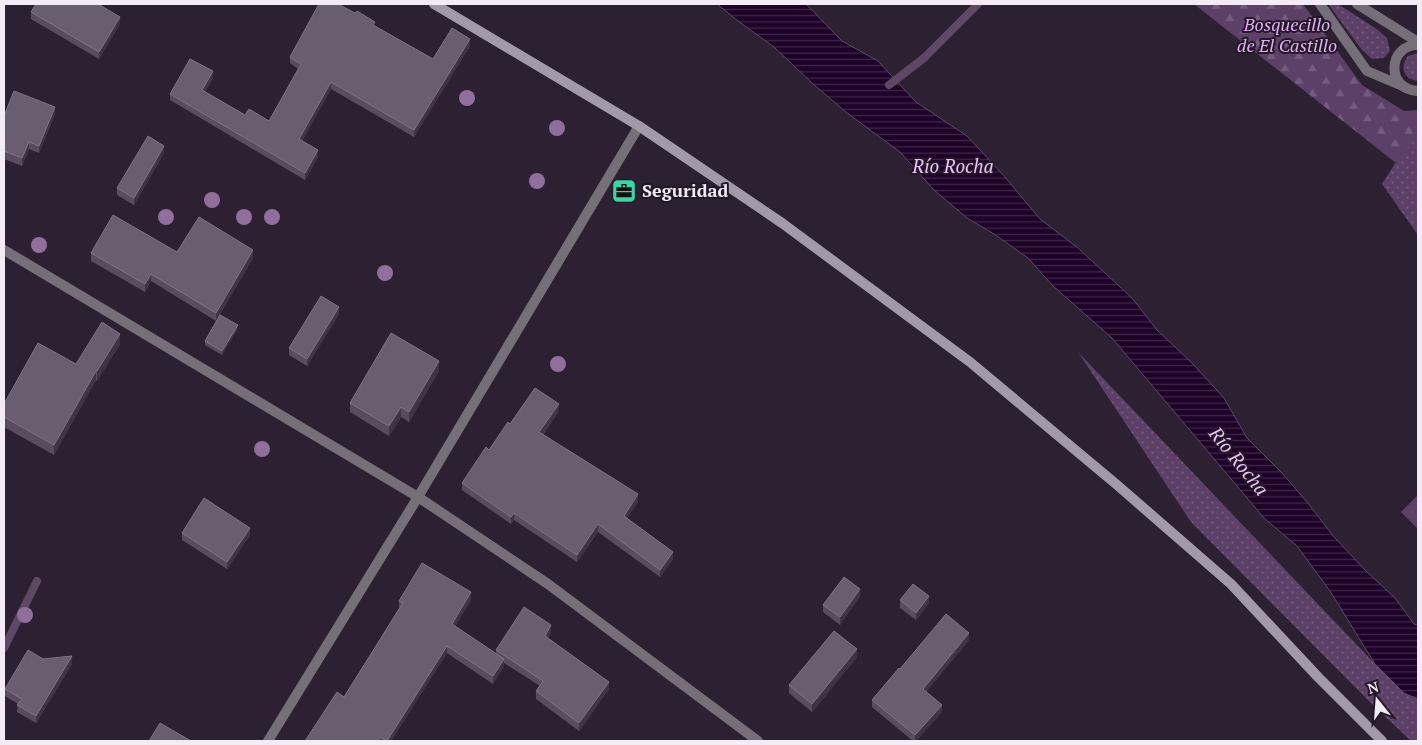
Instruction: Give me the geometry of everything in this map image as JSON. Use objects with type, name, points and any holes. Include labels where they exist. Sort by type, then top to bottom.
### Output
[{"type":"street","points":[[434,4],[639,126],[782,223],[977,368],[1116,484],[1231,584],[1318,677],[1382,741]]},
{"type":"street","points":[[1320,4],[1367,71],[1405,88],[1418,91]]},
{"type":"street","points":[[1358,4],[1418,44]]},
{"type":"street","points":[[1405,88],[1399,83],[1396,76],[1395,62],[1402,50],[1408,46],[1418,44]]},
{"type":"street","points":[[268,741],[418,498],[639,126]]},
{"type":"street","points":[[4,250],[418,498],[548,584],[758,741]]},
{"type":"green space","name":"Bosquecillo de El Castillo","points":[[1194,4],[1303,4],[1362,85],[1404,111],[1418,110],[1418,134],[1396,163]]},
{"type":"green space","points":[[1328,4],[1338,4],[1378,30],[1387,38],[1390,51],[1384,58],[1372,59],[1362,50]]},
{"type":"green space","points":[[1418,53],[1418,81],[1406,76],[1404,64],[1408,56]]},
{"type":"green space","points":[[1418,134],[1418,235],[1382,184]]},
{"type":"green space","points":[[1078,352],[1375,664],[1404,693],[1418,699],[1418,741],[1411,741],[1370,702],[1191,522]]},
{"type":"green space","points":[[1418,495],[1418,529],[1401,512]]},
{"type":"water","name":"Río Rocha","points":[[717,4],[806,4],[842,41],[878,61],[916,102],[967,136],[1040,219],[1078,248],[1132,298],[1157,330],[1192,363],[1224,398],[1247,438],[1282,473],[1334,537],[1395,598],[1414,624],[1418,625],[1418,699],[1404,693],[1375,664],[1330,591],[1297,546],[1264,518],[1112,338],[1053,286],[1028,258],[967,218],[934,190],[900,152],[847,113],[774,47]]},
{"type":"building","points":[[36,4],[98,4],[120,17],[99,52],[31,12]]},
{"type":"building","points":[[319,4],[338,4],[355,13],[357,11],[375,22],[373,25],[433,59],[452,28],[470,39],[414,130],[331,82],[299,139],[318,150],[305,173],[170,94],[190,59],[213,71],[202,90],[245,115],[249,109],[269,121],[301,64],[290,57]]},
{"type":"building","points":[[14,91],[55,107],[39,146],[29,142],[22,158],[4,151],[4,116]]},
{"type":"building","points":[[148,136],[164,146],[134,198],[117,188]]},
{"type":"building","points":[[113,215],[177,252],[199,217],[253,250],[216,313],[151,274],[145,284],[91,253]]},
{"type":"building","points":[[321,296],[339,307],[307,359],[289,348]]},
{"type":"building","points":[[220,315],[238,325],[222,351],[205,341]]},
{"type":"building","points":[[102,322],[120,334],[96,371],[54,445],[4,417],[4,404],[38,343],[76,364]]},
{"type":"building","points":[[391,333],[439,361],[409,412],[401,407],[389,426],[350,403]]},
{"type":"building","points":[[535,388],[559,404],[539,432],[638,494],[624,516],[673,552],[660,570],[598,524],[577,555],[514,513],[511,517],[462,483],[486,447],[489,450]]},
{"type":"building","points":[[204,498],[250,528],[227,562],[182,533]]},
{"type":"building","points":[[422,563],[471,592],[452,624],[504,659],[493,676],[447,646],[387,741],[380,737],[377,741],[305,741],[337,692],[344,697],[403,603],[399,601]]},
{"type":"building","points":[[844,577],[860,589],[840,617],[823,605]]},
{"type":"building","points":[[913,584],[929,596],[916,613],[900,600]]},
{"type":"building","points":[[524,607],[551,625],[545,636],[609,682],[579,723],[536,691],[543,681],[496,650]]},
{"type":"building","points":[[946,614],[969,633],[923,689],[942,705],[915,735],[872,700]]},
{"type":"building","points":[[834,631],[857,649],[812,704],[789,685]]},
{"type":"building","points":[[28,650],[43,659],[72,656],[36,716],[17,705],[22,699],[5,689]]},
{"type":"building","points":[[160,723],[191,741],[149,741]]},
{"type":"waterway","points":[[889,85],[924,58],[978,4]]},
{"type":"waterway","points":[[4,648],[37,581]]},
{"type":"place","name":"Seguridad","points":[[624,191]]}]
